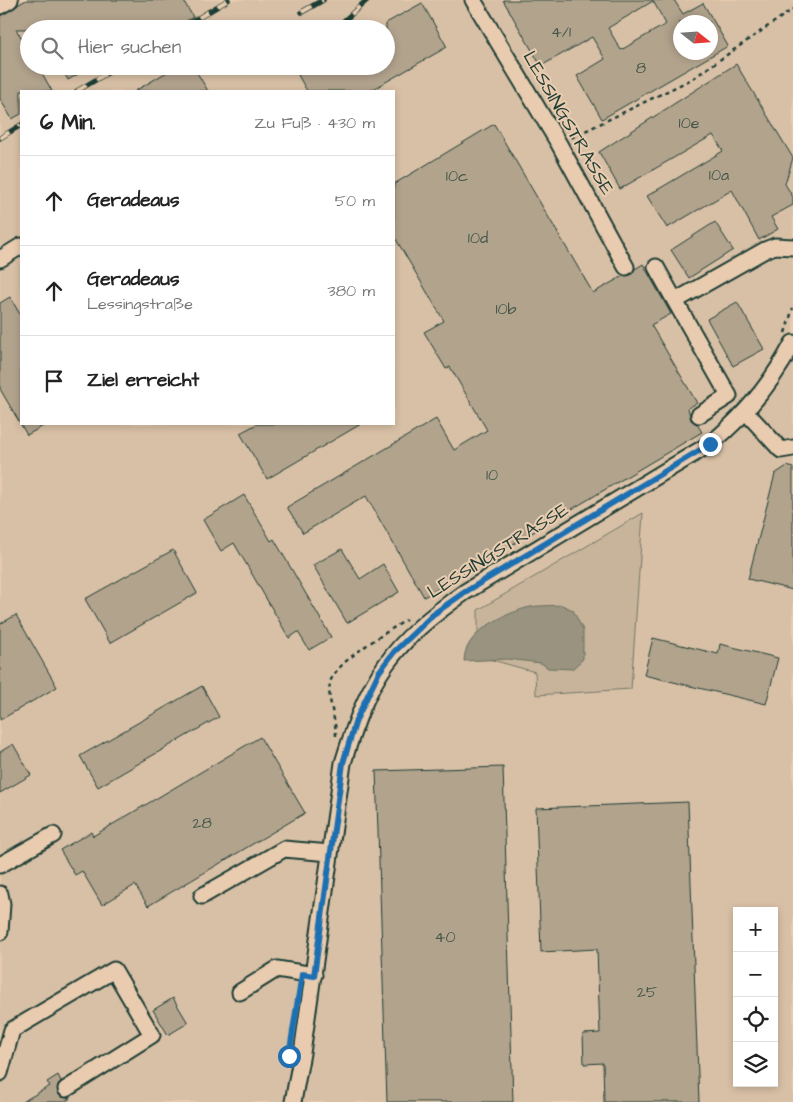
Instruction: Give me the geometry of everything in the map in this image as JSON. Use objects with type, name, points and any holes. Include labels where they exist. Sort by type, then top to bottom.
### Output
[{"type":"street","points":[[0,6],[10,0]]},
{"type":"street","name":"LESSINGSTRASSE","points":[[473,0],[559,144],[626,267]]},
{"type":"street","points":[[675,301],[765,250],[775,246],[793,247]]},
{"type":"street","points":[[0,259],[20,247]]},
{"type":"street","points":[[656,267],[729,396],[699,415]]},
{"type":"street","name":"LESSINGSTRASSE","points":[[293,1102],[314,976],[343,763],[356,720],[379,672],[410,634],[465,592],[710,444],[746,412],[770,381],[788,339]]},
{"type":"street","points":[[746,412],[781,450],[793,448]]},
{"type":"street","points":[[0,865],[53,836]]},
{"type":"street","points":[[202,896],[284,849],[330,854]]},
{"type":"street","points":[[0,894],[0,932]]},
{"type":"street","points":[[240,992],[277,969],[314,976]]},
{"type":"street","points":[[0,1073],[12,1030],[114,970],[152,1035],[66,1089]]},
{"type":"path","points":[[559,144],[692,79],[793,9]]},
{"type":"path","points":[[788,339],[793,308]]},
{"type":"path","points":[[336,738],[330,696],[330,681],[334,673],[368,645],[410,618]]},
{"type":"shaded area","points":[[0,0],[793,0],[793,1102],[0,1102]]},
{"type":"shaded area","points":[[643,513],[631,689],[536,695],[535,672],[478,656],[478,610]]},
{"type":"shaded area","points":[[562,605],[573,610],[583,630],[583,659],[572,669],[548,668],[541,663],[507,659],[464,661],[470,642],[477,634],[496,620],[526,608]]},
{"type":"building","points":[[26,0],[183,0],[193,17],[188,20],[20,20],[20,29],[16,29],[20,36],[20,75],[43,75],[51,90],[20,90],[20,115],[12,119],[0,99],[0,16]]},
{"type":"building","points":[[503,0],[674,0],[683,14],[703,3],[710,15],[673,15],[673,60],[704,60],[602,119],[577,76],[605,59],[592,37],[541,66]],"holes":[[[653,1],[666,24],[621,50],[608,28]]]},
{"type":"building","points":[[422,3],[447,47],[372,90],[306,90],[298,75],[395,75],[395,20],[391,20]]},
{"type":"building","points":[[718,29],[728,46],[718,52]]},
{"type":"building","points":[[736,64],[793,158],[785,184],[793,197],[793,205],[771,217],[778,229],[759,240],[732,190],[667,228],[647,196],[723,151],[713,135],[620,189],[599,152]]},
{"type":"building","points":[[65,75],[77,75],[68,80]]},
{"type":"building","points":[[162,75],[198,75],[207,90],[137,90]]},
{"type":"building","points":[[494,124],[593,293],[623,276],[631,275],[635,269],[643,264],[671,314],[651,325],[697,403],[688,408],[691,420],[697,424],[702,432],[424,597],[366,496],[303,533],[287,507],[436,419],[454,450],[487,430],[450,367],[446,369],[424,332],[444,321],[395,238],[395,183]]},
{"type":"building","points":[[715,222],[733,250],[689,278],[671,250]]},
{"type":"building","points":[[10,297],[20,314],[20,423],[0,389],[0,303]]},
{"type":"building","points":[[737,302],[764,349],[733,366],[707,319]]},
{"type":"building","points":[[21,425],[45,425],[27,435]]},
{"type":"building","points":[[255,425],[359,425],[267,479],[240,433]]},
{"type":"building","points":[[787,466],[793,468],[793,590],[748,579],[775,474]]},
{"type":"building","points":[[244,495],[271,541],[274,539],[331,637],[309,650],[298,632],[289,638],[234,543],[221,551],[203,520]]},
{"type":"building","points":[[342,549],[360,579],[383,564],[399,592],[347,623],[313,565]]},
{"type":"building","points":[[173,550],[197,593],[110,643],[85,599]]},
{"type":"building","points":[[16,615],[57,687],[0,720],[0,624]]},
{"type":"building","points":[[653,638],[718,654],[720,644],[778,658],[766,704],[644,675]]},
{"type":"building","points":[[202,686],[219,717],[98,787],[80,756]]},
{"type":"building","points":[[260,737],[305,813],[148,906],[135,885],[102,905],[82,871],[75,875],[60,850],[91,832],[93,836]]},
{"type":"building","points":[[13,744],[31,775],[0,793],[0,752]]},
{"type":"building","points":[[503,767],[513,1102],[387,1102],[376,771]]},
{"type":"building","points":[[688,802],[699,1102],[604,1102],[603,1063],[584,1064],[583,1034],[600,1033],[597,949],[541,952],[536,808]]},
{"type":"building","points":[[173,998],[188,1023],[168,1035],[153,1010]]},
{"type":"building","points":[[58,1075],[61,1081],[58,1085],[58,1094],[62,1097],[71,1098],[64,1102],[22,1102],[50,1086],[47,1082]]},
{"type":"railway","points":[[195,20],[228,0]]},
{"type":"railway","points":[[302,12],[323,0]]},
{"type":"railway","points":[[345,20],[367,0]]},
{"type":"railway","points":[[79,90],[104,75]]},
{"type":"railway","points":[[0,138],[20,126]]},
{"type":"route","points":[[289,1056],[302,974],[314,976],[343,763],[356,720],[379,672],[410,634],[435,613],[465,592],[710,444]]}]
